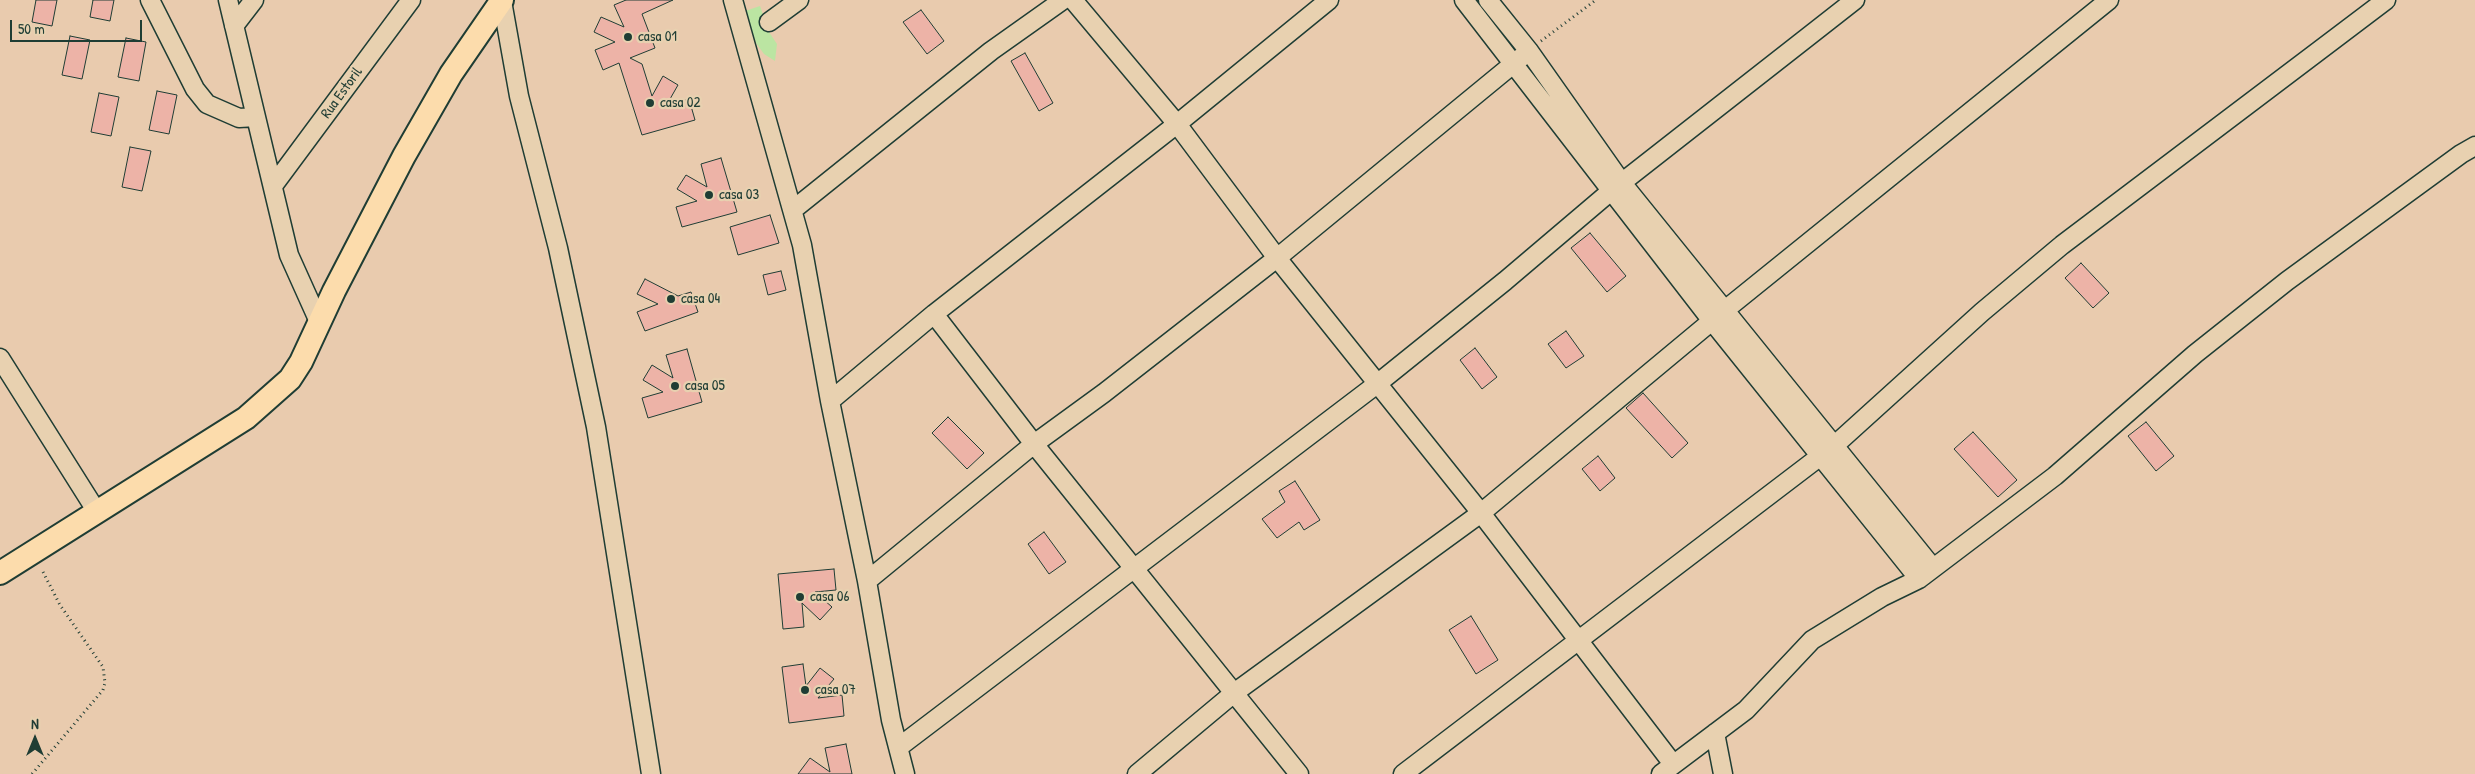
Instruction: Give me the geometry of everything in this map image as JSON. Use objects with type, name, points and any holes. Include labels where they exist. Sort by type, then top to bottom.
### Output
[{"type":"main road","points":[[0,573],[214,439],[246,418],[278,392],[301,362],[338,283],[404,156],[451,74],[502,0]]},
{"type":"street","points":[[150,0],[195,89],[207,104],[238,118],[256,117]]},
{"type":"street","points":[[228,0],[289,255],[320,324]]},
{"type":"street","points":[[234,26],[254,0]]},
{"type":"street","name":"Rua Estoril","points":[[273,186],[411,0]]},
{"type":"street","points":[[502,0],[519,96],[558,248],[596,427],[651,774]]},
{"type":"street","points":[[733,0],[794,208],[814,307],[830,401],[867,581],[891,720],[905,774]]},
{"type":"street","points":[[769,22],[798,0]]},
{"type":"street","points":[[794,208],[991,51],[1064,0]]},
{"type":"street","points":[[1073,0],[1177,124],[1277,258],[1578,639],[1667,769],[1746,710],[1812,640],[1882,598],[1919,579],[2055,476],[2195,354],[2287,280],[2460,154],[2475,146]]},
{"type":"street","points":[[830,401],[934,314],[1177,124],[1329,0]]},
{"type":"street","points":[[1464,0],[1718,315],[1820,456],[1919,579]]},
{"type":"street","points":[[1488,0],[1529,51],[1616,187]]},
{"type":"street","points":[[899,747],[1136,569],[1376,384],[1505,281],[1616,187],[1855,0]]},
{"type":"street","points":[[1137,774],[1234,693],[1481,514],[1718,315],[2108,0]]},
{"type":"street","points":[[1402,774],[1834,445],[1982,312],[2062,245],[2386,0]]},
{"type":"street","points":[[867,581],[1034,444],[1104,393],[1277,258],[1529,51]]},
{"type":"street","points":[[934,314],[1034,444],[1299,774]]},
{"type":"street","points":[[1718,315],[1834,445],[1933,568]]},
{"type":"street","points":[[1,364],[97,512]]},
{"type":"street","points":[[1715,733],[1723,774]]},
{"type":"path","points":[[1529,51],[1596,0]]},
{"type":"path","points":[[32,774],[103,690],[105,683],[103,667],[60,605],[33,551]]},
{"type":"green space","points":[[760,6],[769,32],[777,44],[775,61],[764,54],[756,43],[745,11]]},
{"type":"building","points":[[36,0],[57,0],[52,26],[32,22]]},
{"type":"building","points":[[93,0],[114,0],[110,21],[90,17]]},
{"type":"building","points":[[626,0],[673,0],[642,14],[655,48],[630,58],[642,64],[652,96],[663,76],[678,85],[666,106],[689,99],[695,120],[642,135],[619,63],[603,70],[595,50],[615,42],[594,32],[601,17],[624,27],[614,5]]},
{"type":"building","points":[[921,10],[944,41],[927,54],[903,22]]},
{"type":"building","points":[[70,36],[90,40],[82,79],[62,75]]},
{"type":"building","points":[[126,38],[146,42],[139,81],[118,77]]},
{"type":"building","points":[[1025,53],[1053,103],[1039,111],[1011,61]]},
{"type":"building","points":[[157,91],[177,95],[169,134],[149,130]]},
{"type":"building","points":[[99,93],[119,97],[111,136],[91,132]]},
{"type":"building","points":[[130,147],[151,151],[142,191],[122,187]]},
{"type":"building","name":"casa 03","points":[[721,158],[737,212],[682,227],[676,207],[697,201],[677,189],[686,175],[707,187],[701,164]]},
{"type":"building","points":[[770,215],[779,243],[738,255],[730,227]]},
{"type":"building","points":[[1590,233],[1626,276],[1607,292],[1571,248]]},
{"type":"building","points":[[2081,263],[2109,293],[2093,308],[2065,278]]},
{"type":"building","points":[[781,271],[786,290],[768,295],[763,275]]},
{"type":"building","name":"casa 04","points":[[645,279],[678,296],[691,292],[698,312],[645,331],[637,312],[658,304],[637,294]]},
{"type":"building","points":[[1566,331],[1584,356],[1566,368],[1548,344]]},
{"type":"building","points":[[1475,348],[1497,377],[1482,389],[1460,360]]},
{"type":"building","name":"casa 05","points":[[687,349],[702,402],[648,418],[642,398],[663,392],[643,380],[652,365],[673,378],[666,355]]},
{"type":"building","points":[[1643,393],[1688,443],[1672,458],[1626,408]]},
{"type":"building","points":[[948,417],[984,453],[967,469],[932,433]]},
{"type":"building","points":[[2146,422],[2174,456],[2156,471],[2128,436]]},
{"type":"building","points":[[1973,432],[2017,480],[1998,497],[1954,449]]},
{"type":"building","points":[[1598,456],[1615,478],[1600,491],[1582,469]]},
{"type":"building","points":[[1295,481],[1320,520],[1304,530],[1299,522],[1277,538],[1262,519],[1285,502],[1279,491]]},
{"type":"building","points":[[1044,532],[1066,562],[1049,574],[1028,544]]},
{"type":"building","name":"casa 06","points":[[834,569],[836,590],[815,592],[832,607],[820,620],[802,603],[804,627],[783,629],[778,574]]},
{"type":"building","points":[[1471,616],[1498,660],[1476,674],[1449,630]]},
{"type":"building","name":"casa 07","points":[[803,664],[806,686],[820,668],[834,679],[818,698],[842,695],[844,716],[789,723],[782,667]]},
{"type":"building","points":[[846,744],[852,774],[798,774],[810,758],[830,772],[825,748]]},
{"type":"place","name":"casa 01","points":[[628,37]]},
{"type":"place","name":"casa 02","points":[[650,103]]},
{"type":"place","name":"casa 03","points":[[709,195]]},
{"type":"place","name":"casa 04","points":[[671,299]]},
{"type":"place","name":"casa 05","points":[[675,386]]},
{"type":"place","name":"casa 06","points":[[800,597]]},
{"type":"place","name":"casa 07","points":[[805,690]]}]
